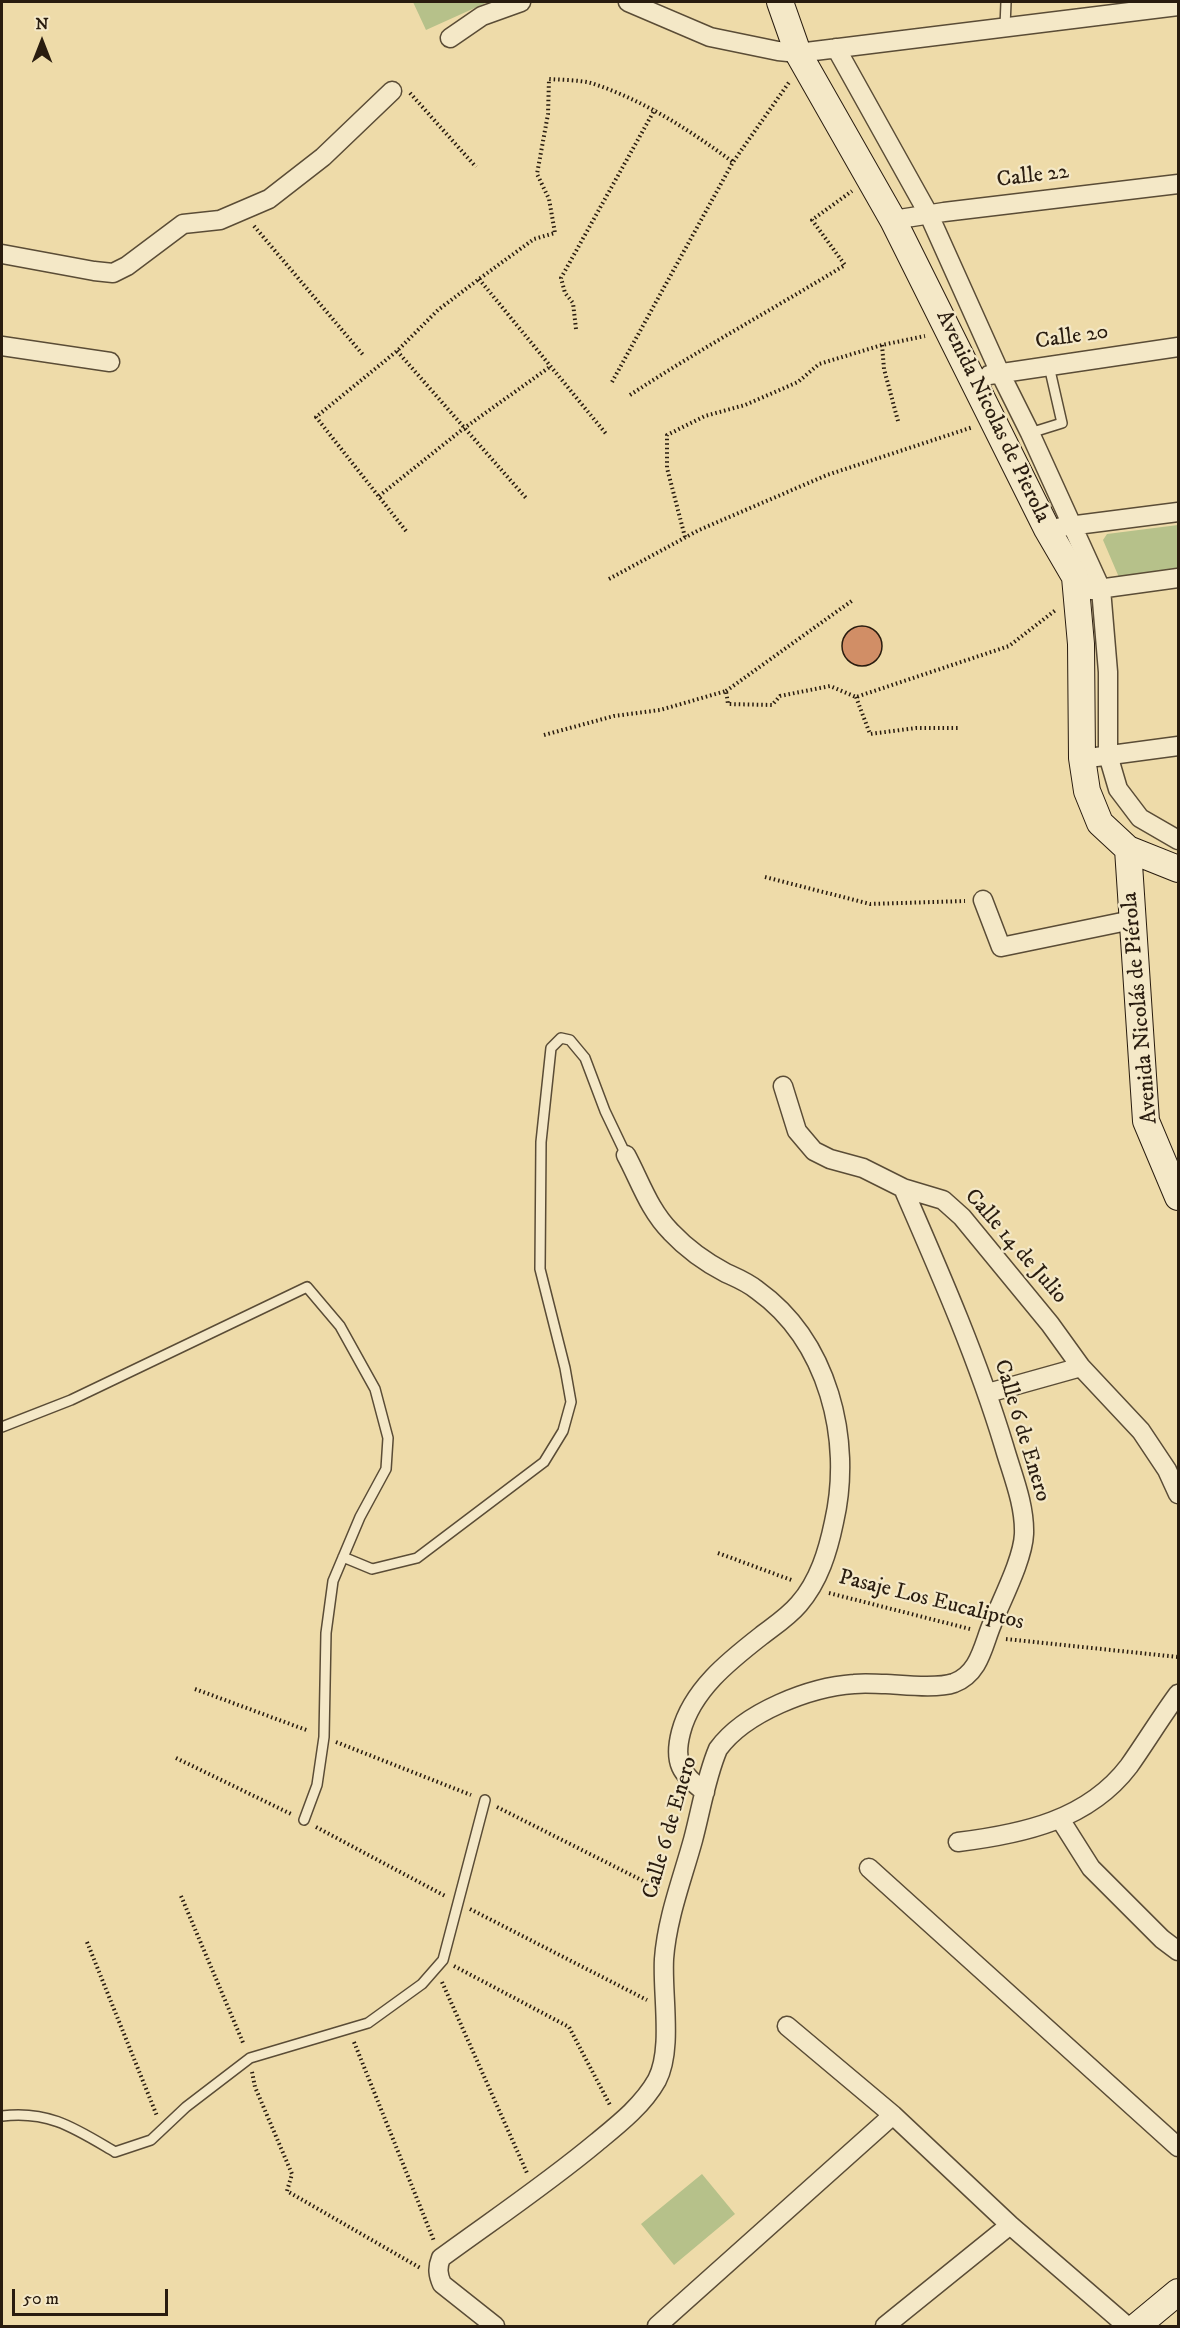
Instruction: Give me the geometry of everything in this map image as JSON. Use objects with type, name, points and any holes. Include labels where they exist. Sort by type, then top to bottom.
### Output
[{"type":"street","points":[[450,38],[482,16],[521,2]]},
{"type":"street","points":[[628,2],[710,38],[778,51],[801,58],[836,48],[1179,6]]},
{"type":"street","name":"Avenida Nicolas de Pierola","points":[[780,2],[801,58],[893,220],[1047,529],[1075,577],[1089,591],[1081,644],[1082,758],[1087,791],[1100,824],[1128,849]]},
{"type":"street","points":[[836,48],[929,215],[1072,526],[1108,672],[1108,755],[1118,789],[1140,818],[1179,840]]},
{"type":"street","points":[[2,254],[113,273],[127,266],[183,224],[220,220],[269,199],[323,157],[400,91]]},
{"type":"street","name":"Calle 22","points":[[893,220],[1179,184]]},
{"type":"street","points":[[2,346],[110,362]]},
{"type":"street","name":"Calle 20","points":[[973,377],[1179,347]]},
{"type":"street","points":[[1047,529],[1179,512]]},
{"type":"street","points":[[1089,591],[1179,578]]},
{"type":"street","points":[[1082,758],[1179,746]]},
{"type":"street","points":[[1128,849],[1179,869]]},
{"type":"street","name":"Avenida Nicolás de Piérola","points":[[1128,849],[1146,1122],[1179,1197]]},
{"type":"street","points":[[982,900],[1000,947],[1132,921]]},
{"type":"street","name":"Calle 14 de Julio","points":[[783,1086],[793,1122],[807,1146],[821,1155],[863,1168],[903,1188],[943,1200],[962,1217],[1050,1324],[1081,1367],[1141,1431],[1156,1451],[1179,1494]]},
{"type":"street","points":[[626,1155],[641,1182],[647,1201],[669,1231],[698,1256],[744,1281],[770,1300],[794,1326],[820,1370],[834,1410],[838,1432],[841,1474],[839,1493],[830,1539],[811,1588],[788,1615],[740,1652],[705,1686],[688,1712],[680,1737],[678,1757],[687,1778],[705,1792]]},
{"type":"street","name":"Calle 6 de Enero","points":[[441,2258],[572,2163],[620,2123],[657,2080],[664,2062],[666,2021],[664,1959],[675,1897],[718,1749],[733,1732],[762,1712],[802,1696],[853,1684],[954,1683],[979,1660],[1018,1557],[1024,1532],[1018,1491],[988,1393],[903,1188]]},
{"type":"street","points":[[988,1393],[1081,1367]]},
{"type":"street","points":[[958,1842],[1020,1832],[1060,1819],[1098,1798],[1128,1767],[1156,1723],[1179,1694]]},
{"type":"street","points":[[1060,1819],[1091,1868],[1162,1939],[1179,1951]]},
{"type":"street","points":[[869,1868],[1179,2147]]},
{"type":"street","points":[[787,2026],[893,2115],[1010,2225],[1127,2326]]},
{"type":"street","points":[[657,2326],[893,2115]]},
{"type":"street","points":[[885,2326],[1010,2225]]},
{"type":"street","points":[[441,2258],[439,2277],[442,2284],[495,2326]]},
{"type":"street","points":[[1137,2326],[1179,2292]]},
{"type":"lane","points":[[1005,27],[1006,2]]},
{"type":"lane","points":[[1030,433],[1062,423],[1049,366]]},
{"type":"lane","points":[[343,1557],[372,1569],[417,1558],[544,1462],[563,1431],[571,1402],[565,1368],[540,1269],[541,1142],[551,1048],[561,1038],[570,1040],[585,1058],[605,1111],[626,1155]]},
{"type":"lane","points":[[2,1427],[71,1400],[307,1287],[340,1326],[375,1389],[388,1438],[386,1468],[360,1516],[333,1581],[326,1633],[324,1737],[317,1785],[304,1820]]},
{"type":"lane","points":[[2,2116],[22,2113],[67,2124],[115,2152],[151,2140],[186,2107],[250,2058],[368,2023],[422,1984],[443,1960],[484,1800]]},
{"type":"path","points":[[612,382],[733,162],[801,58]]},
{"type":"path","points":[[406,531],[316,417],[397,351],[438,310],[534,239],[555,233],[549,199],[537,174],[548,114],[549,79],[589,83],[655,109],[695,134],[733,162]]},
{"type":"path","points":[[400,91],[476,167]]},
{"type":"path","points":[[576,329],[573,303],[565,293],[561,278],[655,109]]},
{"type":"path","points":[[630,395],[690,356],[845,265],[812,220],[869,178]]},
{"type":"path","points":[[247,210],[255,229],[364,356]]},
{"type":"path","points":[[479,279],[607,435]]},
{"type":"path","points":[[685,537],[667,468],[667,435],[705,416],[745,405],[798,382],[819,364],[882,345],[950,332]]},
{"type":"path","points":[[882,345],[884,369],[898,421]]},
{"type":"path","points":[[397,351],[526,498]]},
{"type":"path","points":[[379,496],[464,429],[551,366]]},
{"type":"path","points":[[609,579],[685,537],[827,475],[994,420]]},
{"type":"path","points":[[726,691],[728,704],[772,705],[780,696],[830,686],[856,697],[1009,646],[1089,591]]},
{"type":"path","points":[[544,735],[614,716],[660,710],[726,691],[853,600]]},
{"type":"path","points":[[856,697],[870,734],[916,729],[959,729]]},
{"type":"path","points":[[765,877],[870,904],[982,900]]},
{"type":"path","name":"Pasaje Los Eucaliptos","points":[[718,1554],[811,1588],[1008,1640],[1179,1657]]},
{"type":"path","points":[[195,1689],[484,1800],[675,1897]]},
{"type":"path","points":[[176,1758],[304,1820],[458,1903],[664,2009]]},
{"type":"path","points":[[181,1896],[250,2058],[255,2087],[292,2174],[287,2191],[422,2270],[439,2277]]},
{"type":"path","points":[[87,1942],[162,2129]]},
{"type":"path","points":[[443,1960],[569,2027],[620,2123]]},
{"type":"path","points":[[436,1968],[534,2190]]},
{"type":"path","points":[[349,2029],[441,2258]]},
{"type":"green space","points":[[413,2],[488,2],[426,30]]},
{"type":"green space","points":[[1178,525],[1178,576],[1121,582],[1103,540],[1107,534]]},
{"type":"green space","points":[[702,2174],[735,2214],[674,2265],[641,2224]]},
{"type":"building","points":[[862,626],[870,627],[876,632],[881,638],[881,654],[876,660],[870,665],[862,666],[854,665],[848,660],[843,654],[842,646],[843,638],[848,632],[854,627]]}]
